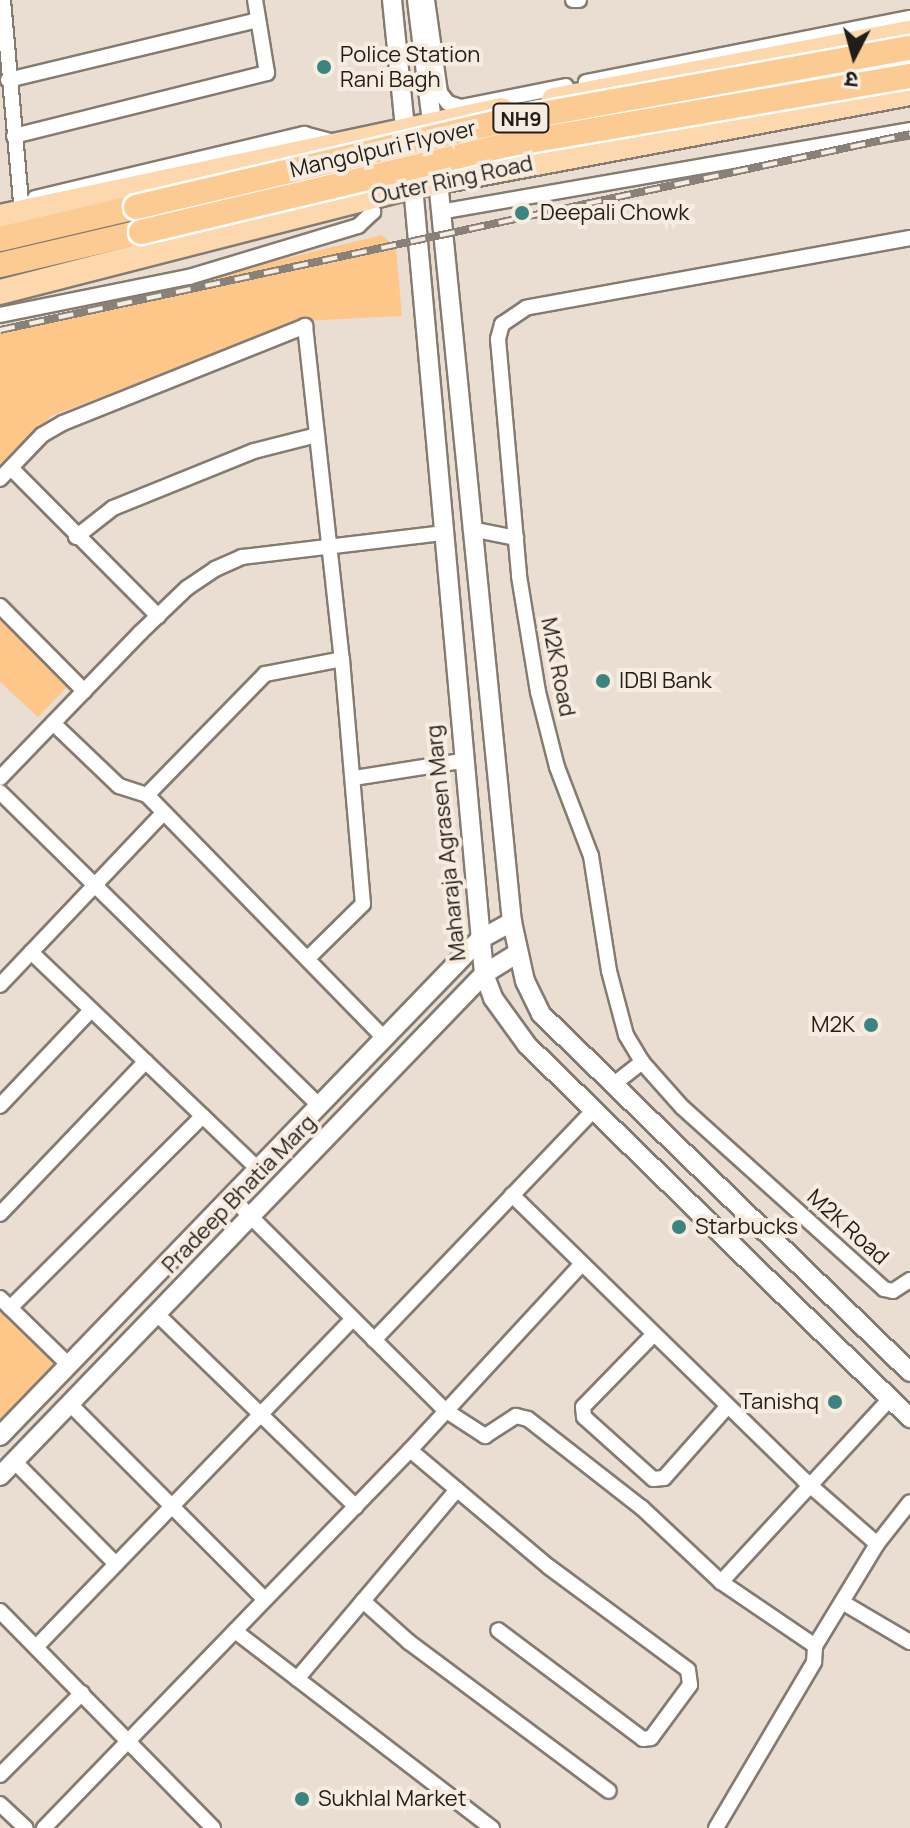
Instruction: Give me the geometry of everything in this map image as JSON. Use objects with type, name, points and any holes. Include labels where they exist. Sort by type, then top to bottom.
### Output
[{"type":"highway","name":"Mangolpuri Flyover","points":[[0,239],[503,121],[910,48]]},
{"type":"highway","name":"Mangolpuri Flyover","points":[[0,265],[506,145],[910,76]]},
{"type":"main road","points":[[0,217],[340,144],[405,127],[910,33]]},
{"type":"main road","points":[[723,67],[734,126]]},
{"type":"main road","name":"Outer Ring Road","points":[[0,292],[413,186],[910,93]]},
{"type":"main road","points":[[261,160],[253,172],[252,198],[261,212],[275,220]]},
{"type":"street","points":[[3,0],[21,201]]},
{"type":"street","points":[[14,136],[267,73],[255,0]]},
{"type":"street","points":[[405,127],[392,5],[421,4]]},
{"type":"street","points":[[421,4],[440,93],[461,107],[910,18]]},
{"type":"street","points":[[421,4],[432,123]]},
{"type":"street","points":[[8,80],[257,20]]},
{"type":"street","points":[[440,212],[910,130]]},
{"type":"street","points":[[0,206],[304,134],[340,144]]},
{"type":"street","points":[[438,181],[512,922],[518,953],[541,1014],[910,1370]]},
{"type":"street","name":"Maharaja Agrasen Marg","points":[[413,186],[461,761],[479,940],[484,974],[493,998],[527,1045],[910,1418]]},
{"type":"street","points":[[0,315],[189,277],[358,226],[373,212],[369,197]]},
{"type":"street","name":"M2K Road","points":[[910,238],[566,300],[512,315],[502,324],[498,339],[516,538],[538,692],[557,767],[591,856],[615,1003],[642,1062],[682,1107],[884,1289],[893,1291],[910,1280]]},
{"type":"street","points":[[0,479],[42,435],[63,423],[305,326],[354,778],[363,904],[307,959]]},
{"type":"street","points":[[428,371],[456,368]]},
{"type":"street","points":[[76,537],[113,508],[254,451],[317,435]]},
{"type":"street","points":[[11,468],[76,537],[158,616]]},
{"type":"street","points":[[471,529],[516,538]]},
{"type":"street","points":[[0,778],[187,588],[242,557],[442,533]]},
{"type":"street","points":[[0,606],[84,691]]},
{"type":"street","points":[[147,795],[265,674],[342,659]]},
{"type":"street","points":[[53,723],[119,786],[147,795],[385,1039]]},
{"type":"street","points":[[354,778],[461,761]]},
{"type":"street","points":[[0,792],[319,1106]]},
{"type":"street","points":[[0,985],[164,812]]},
{"type":"street","name":"Pradeep Bhatia Marg","points":[[0,1436],[479,940],[512,922]]},
{"type":"street","points":[[31,952],[258,1169]]},
{"type":"street","name":"Pradeep Bhatia Marg","points":[[0,1476],[484,974],[518,953]]},
{"type":"street","points":[[0,1106],[91,1010]]},
{"type":"street","points":[[0,1214],[146,1061]]},
{"type":"street","points":[[614,1084],[642,1062]]},
{"type":"street","points":[[374,1340],[594,1110]]},
{"type":"street","points":[[69,1365],[5,1303],[203,1116]]},
{"type":"street","points":[[512,1195],[810,1486],[877,1544]]},
{"type":"street","points":[[231,1197],[445,1410],[485,1436],[516,1416],[528,1419],[642,1508],[721,1582],[815,1646]]},
{"type":"street","points":[[48,1827],[356,1507],[581,1265]]},
{"type":"street","points":[[157,1314],[356,1507]]},
{"type":"street","points":[[36,1647],[353,1319]]},
{"type":"street","points":[[653,1335],[583,1407],[584,1417],[653,1479],[664,1478],[728,1406]]},
{"type":"street","points":[[721,1582],[890,1399]]},
{"type":"street","points":[[70,1404],[265,1600]]},
{"type":"street","points":[[410,1450],[549,1567],[688,1670],[690,1685],[651,1738],[643,1739],[498,1630]]},
{"type":"street","points":[[14,1461],[116,1564]]},
{"type":"street","points":[[297,1679],[457,1490]]},
{"type":"street","points":[[716,1828],[814,1662],[815,1646],[877,1544],[910,1502]]},
{"type":"street","points":[[363,1601],[409,1642],[609,1791]]},
{"type":"street","points":[[842,1602],[910,1642]]},
{"type":"street","points":[[0,1611],[213,1828]]},
{"type":"street","points":[[235,1631],[492,1828]]},
{"type":"street","points":[[0,1775],[82,1693]]},
{"type":"street","points":[[0,1804],[26,1828]]},
{"type":"shaded area","points":[[382,235],[396,248],[402,316],[303,321],[51,416],[0,468],[0,328]]},
{"type":"shaded area","points":[[0,619],[67,687],[38,717],[0,682]]},
{"type":"shaded area","points":[[0,1312],[63,1371],[0,1430]]},
{"type":"railway","points":[[0,330],[910,134]]},
{"type":"place","name":"Police Station Rani Bagh","points":[[324,67]]},
{"type":"place","name":"Deepali Chowk","points":[[522,213]]},
{"type":"place","name":"IDBI Bank","points":[[603,681]]},
{"type":"place","name":"M2K","points":[[871,1025]]},
{"type":"place","name":"Starbucks","points":[[679,1227]]},
{"type":"place","name":"Tanishq","points":[[835,1402]]},
{"type":"place","name":"Sukhlal Market","points":[[302,1799]]}]
